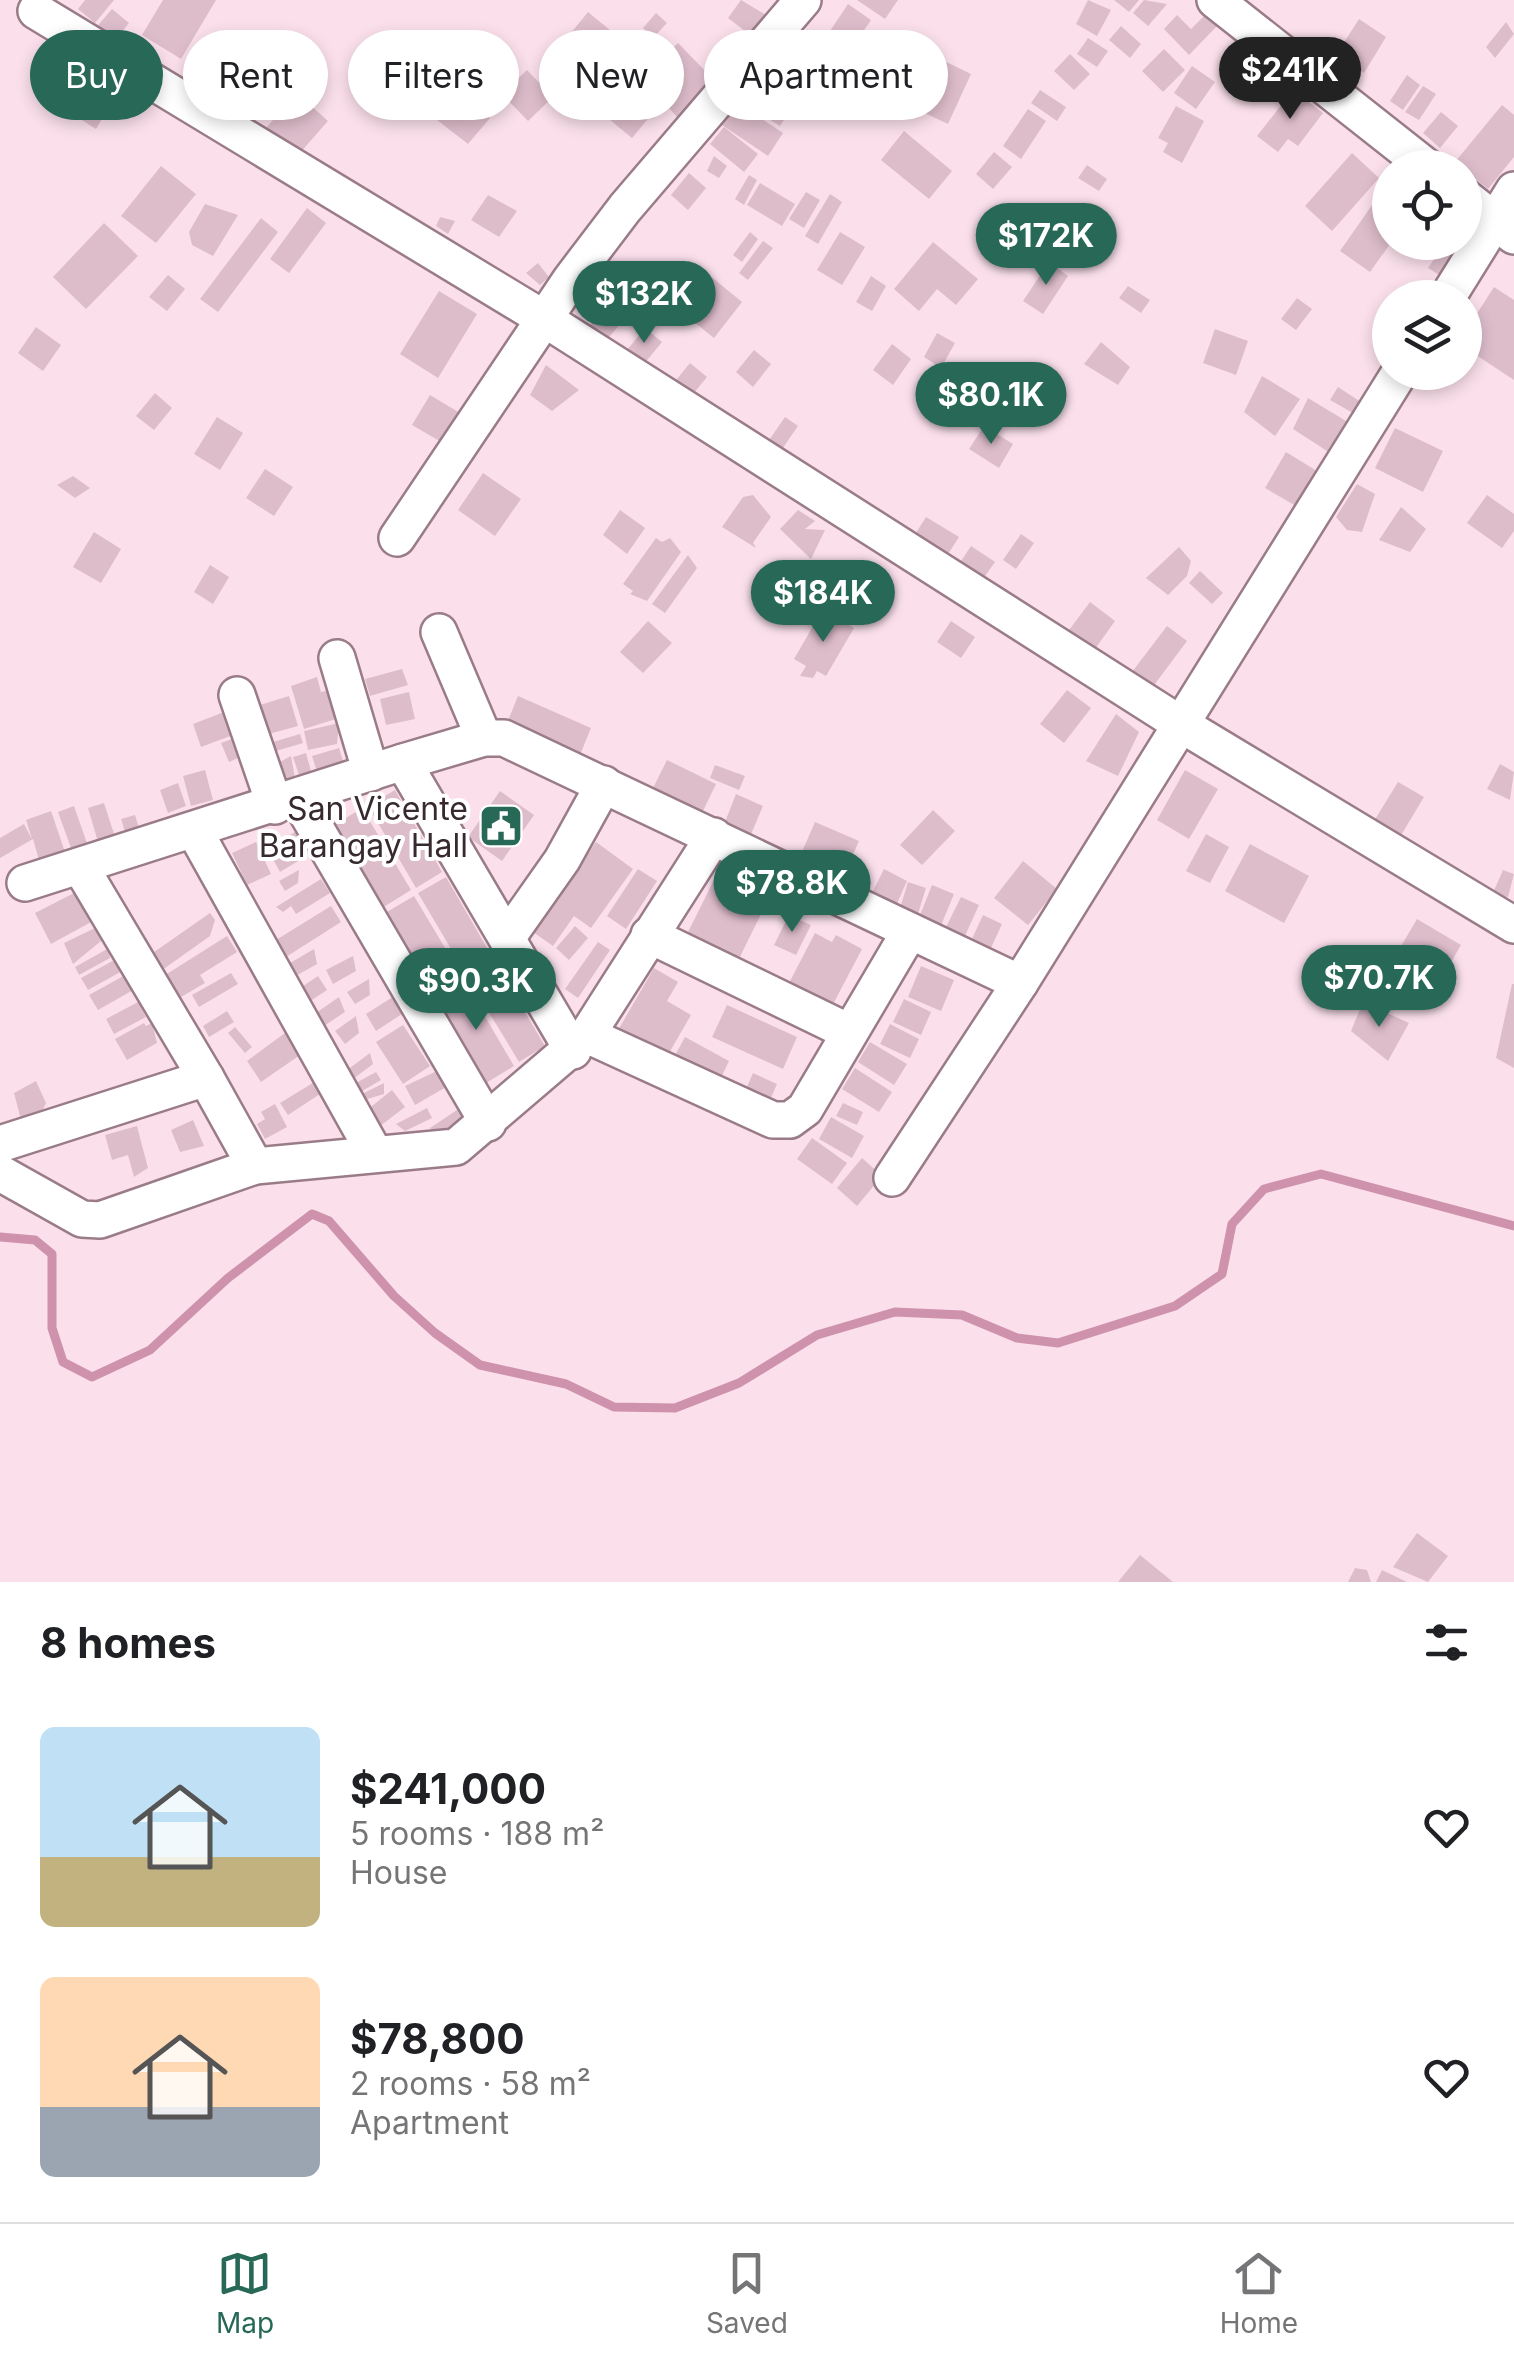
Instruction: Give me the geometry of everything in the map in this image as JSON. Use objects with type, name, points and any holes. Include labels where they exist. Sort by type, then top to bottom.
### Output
[{"type":"street","points":[[397,538],[543,318],[625,208],[803,0]]},
{"type":"street","points":[[1215,0],[1405,150]]},
{"type":"street","points":[[36,11],[543,318],[1182,725],[1514,925]]},
{"type":"street","points":[[1462,280],[1504,228],[1514,190]]},
{"type":"street","points":[[1482,211],[1504,228]]},
{"type":"street","points":[[892,1178],[1020,984],[1389,390]]},
{"type":"street","points":[[438,632],[484,738]]},
{"type":"street","points":[[337,658],[387,768],[580,1043],[773,1120],[790,1120],[805,1109],[910,931]]},
{"type":"street","points":[[237,695],[286,802],[488,1123]]},
{"type":"street","points":[[25,883],[484,738],[504,738],[1020,984]]},
{"type":"street","points":[[507,938],[562,860],[604,784]]},
{"type":"street","points":[[194,830],[375,1154]]},
{"type":"street","points":[[0,1173],[82,1219],[100,1220],[255,1166],[456,1146],[580,1043],[714,836]]},
{"type":"street","points":[[80,866],[255,1166]]},
{"type":"street","points":[[649,935],[849,1032]]},
{"type":"street","points":[[0,1144],[206,1078]]},
{"type":"building","points":[[85,0],[114,0],[95,23],[78,9]]},
{"type":"building","points":[[163,0],[216,0],[198,30],[183,30],[181,59],[163,48],[163,30],[145,30]]},
{"type":"building","points":[[741,0],[766,15],[754,30],[744,30],[728,18]]},
{"type":"building","points":[[857,0],[898,0],[885,19]]},
{"type":"building","points":[[1088,0],[1111,10],[1097,36],[1076,24]]},
{"type":"building","points":[[1114,0],[1139,0],[1129,12]]},
{"type":"building","points":[[1144,0],[1167,4],[1148,26],[1133,13]]},
{"type":"building","points":[[848,4],[871,20],[864,30],[831,30]]},
{"type":"building","points":[[112,9],[129,23],[123,30],[94,30]]},
{"type":"building","points":[[588,12],[610,30],[573,30]]},
{"type":"building","points":[[656,13],[667,23],[660,30],[643,28]]},
{"type":"building","points":[[1177,15],[1191,29],[1205,15],[1217,26],[1189,55],[1164,29]]},
{"type":"building","points":[[1359,19],[1386,37],[1364,73],[1336,55]]},
{"type":"building","points":[[1506,22],[1514,34],[1495,58],[1486,47]]},
{"type":"building","points":[[1121,26],[1141,44],[1130,58],[1109,40]]},
{"type":"building","points":[[1088,38],[1108,51],[1097,67],[1077,54]]},
{"type":"building","points":[[684,49],[704,70],[704,89],[684,111]]},
{"type":"building","points":[[1164,49],[1185,70],[1163,92],[1142,71]]},
{"type":"building","points":[[1070,54],[1090,74],[1074,90],[1054,71]]},
{"type":"building","points":[[948,63],[971,74],[948,124],[940,120],[948,120]]},
{"type":"building","points":[[1192,66],[1215,82],[1196,109],[1174,93]]},
{"type":"building","points":[[527,70],[539,82],[539,110],[528,121],[519,112],[519,78]]},
{"type":"building","points":[[1407,75],[1420,85],[1403,110],[1390,101]]},
{"type":"building","points":[[1423,86],[1436,94],[1419,120],[1405,112]]},
{"type":"building","points":[[1040,90],[1066,107],[1057,121],[1031,103]]},
{"type":"building","points":[[1293,90],[1323,113],[1298,146],[1288,139],[1278,152],[1257,136]]},
{"type":"building","points":[[1502,105],[1514,115],[1514,157],[1488,189],[1482,184],[1482,150],[1465,150]]},
{"type":"building","points":[[1176,106],[1204,121],[1182,163],[1163,152],[1168,143],[1158,138]]},
{"type":"building","points":[[1028,109],[1046,121],[1021,159],[1003,146]]},
{"type":"building","points":[[1441,112],[1458,126],[1440,148],[1423,133]]},
{"type":"building","points":[[82,120],[101,120],[96,129]]},
{"type":"building","points":[[273,120],[328,121],[298,155],[266,128]]},
{"type":"building","points":[[437,120],[488,120],[468,144]]},
{"type":"building","points":[[610,120],[647,120],[632,138]]},
{"type":"building","points":[[764,120],[783,133],[768,156],[719,123]]},
{"type":"building","points":[[724,127],[758,154],[744,172],[710,144]]},
{"type":"building","points":[[904,131],[952,171],[929,199],[881,160]]},
{"type":"building","points":[[994,152],[1012,167],[993,189],[976,174]]},
{"type":"building","points":[[1352,153],[1372,172],[1372,186],[1332,231],[1305,206]]},
{"type":"building","points":[[714,156],[727,166],[719,178],[707,171]]},
{"type":"building","points":[[1087,165],[1107,179],[1099,191],[1078,178]]},
{"type":"building","points":[[161,166],[196,194],[156,243],[121,216]]},
{"type":"building","points":[[689,173],[706,188],[688,210],[671,195]]},
{"type":"building","points":[[749,175],[757,180],[744,205],[735,199]]},
{"type":"building","points":[[760,183],[795,204],[782,226],[747,205]]},
{"type":"building","points":[[806,192],[820,200],[804,228],[789,219]]},
{"type":"building","points":[[830,194],[842,202],[818,244],[805,236]]},
{"type":"building","points":[[488,195],[517,211],[499,237],[471,220]]},
{"type":"building","points":[[205,204],[238,215],[213,256],[192,245],[189,232]]},
{"type":"building","points":[[1372,205],[1372,260],[1379,260],[1370,272],[1340,251]]},
{"type":"building","points":[[307,208],[326,223],[289,273],[270,259]]},
{"type":"building","points":[[440,217],[455,221],[448,234],[436,226]]},
{"type":"building","points":[[261,218],[278,232],[218,312],[200,299]]},
{"type":"building","points":[[104,223],[138,256],[86,309],[53,277]]},
{"type":"building","points":[[750,232],[758,239],[742,262],[733,255]]},
{"type":"building","points":[[840,232],[865,247],[842,285],[817,270]]},
{"type":"building","points":[[763,241],[773,248],[748,280],[739,273]]},
{"type":"building","points":[[933,242],[978,279],[956,305],[937,289],[919,311],[894,289]]},
{"type":"building","points":[[1434,260],[1452,260],[1441,276],[1428,268]]},
{"type":"building","points":[[1049,262],[1068,276],[1043,314],[1023,301]]},
{"type":"building","points":[[538,263],[549,277],[540,285],[526,273]]},
{"type":"building","points":[[703,270],[742,302],[714,338],[674,306]]},
{"type":"building","points":[[168,275],[185,289],[167,311],[149,297]]},
{"type":"building","points":[[871,276],[886,286],[872,311],[856,302]]},
{"type":"building","points":[[591,278],[608,292],[590,314],[573,300]]},
{"type":"building","points":[[623,279],[641,294],[623,316],[605,301]]},
{"type":"building","points":[[1128,286],[1150,300],[1141,313],[1119,298]]},
{"type":"building","points":[[1494,287],[1514,300],[1514,380],[1482,359],[1482,306]]},
{"type":"building","points":[[439,291],[477,314],[438,378],[400,354]]},
{"type":"building","points":[[1297,298],[1312,309],[1296,330],[1281,319]]},
{"type":"building","points":[[604,308],[622,322],[603,344],[586,330]]},
{"type":"building","points":[[36,327],[61,345],[43,371],[18,353]]},
{"type":"building","points":[[645,328],[662,342],[644,364],[627,350]]},
{"type":"building","points":[[1215,329],[1248,341],[1236,375],[1203,363]]},
{"type":"building","points":[[937,333],[955,343],[941,368],[924,357]]},
{"type":"building","points":[[1101,342],[1130,367],[1118,385],[1084,364]]},
{"type":"building","points":[[892,344],[911,359],[893,385],[873,370]]},
{"type":"building","points":[[754,350],[771,364],[753,387],[736,372]]},
{"type":"building","points":[[690,363],[707,377],[689,399],[672,385]]},
{"type":"building","points":[[546,365],[579,390],[552,411],[530,395]]},
{"type":"building","points":[[1029,370],[1057,389],[1032,426],[1004,407]]},
{"type":"building","points":[[1262,376],[1300,399],[1275,436],[1244,412]]},
{"type":"building","points":[[1338,387],[1367,406],[1360,417],[1330,400]]},
{"type":"building","points":[[155,393],[172,408],[154,430],[136,416]]},
{"type":"building","points":[[430,395],[460,413],[443,443],[412,425]]},
{"type":"building","points":[[1308,398],[1351,424],[1341,460],[1293,429]]},
{"type":"building","points":[[217,417],[243,433],[220,470],[194,454]]},
{"type":"building","points":[[785,417],[798,426],[780,452],[767,443]]},
{"type":"building","points":[[984,426],[1013,444],[999,468],[969,449]]},
{"type":"building","points":[[1395,428],[1443,451],[1423,492],[1375,468]]},
{"type":"building","points":[[1286,452],[1317,471],[1296,506],[1265,488]]},
{"type":"building","points":[[265,469],[293,487],[274,516],[246,498]]},
{"type":"building","points":[[483,473],[521,499],[495,536],[458,510]]},
{"type":"building","points":[[73,476],[90,488],[75,498],[57,485]]},
{"type":"building","points":[[1357,484],[1375,494],[1362,532],[1347,530],[1336,517]]},
{"type":"building","points":[[753,495],[771,517],[753,543],[756,548],[722,527],[743,497]]},
{"type":"building","points":[[1487,495],[1514,514],[1514,531],[1502,548],[1467,523]]},
{"type":"building","points":[[1401,507],[1426,529],[1410,552],[1379,540]]},
{"type":"building","points":[[620,510],[645,528],[627,554],[603,535]]},
{"type":"building","points":[[798,510],[815,521],[805,529],[825,530],[811,559],[780,529]]},
{"type":"building","points":[[926,517],[959,537],[941,565],[909,544]]},
{"type":"building","points":[[94,532],[121,549],[101,583],[73,567]]},
{"type":"building","points":[[1021,534],[1034,543],[1016,569],[1003,560]]},
{"type":"building","points":[[656,538],[662,542],[670,538],[681,552],[647,601],[630,594],[633,591],[623,584]]},
{"type":"building","points":[[971,546],[995,562],[978,586],[955,570]]},
{"type":"building","points":[[1179,547],[1191,561],[1187,576],[1168,595],[1146,578]]},
{"type":"building","points":[[688,555],[697,568],[665,613],[652,604]]},
{"type":"building","points":[[834,562],[865,582],[845,614],[814,594]]},
{"type":"building","points":[[210,565],[229,577],[213,604],[194,592]]},
{"type":"building","points":[[1200,571],[1223,593],[1212,604],[1189,583]]},
{"type":"building","points":[[1090,602],[1115,621],[1095,649],[1069,630]]},
{"type":"building","points":[[823,609],[854,628],[826,676],[817,671],[813,678],[800,676],[806,666],[794,659]]},
{"type":"building","points":[[648,621],[672,643],[643,673],[620,652]]},
{"type":"building","points":[[951,621],[975,637],[961,658],[937,642]]},
{"type":"building","points":[[1167,626],[1187,641],[1152,688],[1132,672]]},
{"type":"building","points":[[402,669],[408,685],[370,696],[365,679]]},
{"type":"building","points":[[317,677],[321,692],[330,690],[339,718],[304,729],[291,686]]},
{"type":"building","points":[[1067,690],[1091,708],[1064,743],[1040,724]]},
{"type":"building","points":[[409,692],[415,719],[386,725],[380,699]]},
{"type":"building","points":[[289,696],[298,726],[269,734],[260,705]]},
{"type":"building","points":[[518,696],[591,728],[580,755],[507,723]]},
{"type":"building","points":[[224,712],[233,735],[201,747],[193,724]]},
{"type":"building","points":[[1116,714],[1139,732],[1118,776],[1086,761]]},
{"type":"building","points":[[339,723],[337,744],[308,750],[304,731]]},
{"type":"building","points":[[300,734],[303,743],[276,751],[273,742]]},
{"type":"building","points":[[232,739],[240,757],[229,762],[221,743]]},
{"type":"building","points":[[339,748],[344,764],[317,772],[312,756]]},
{"type":"building","points":[[306,753],[311,771],[299,775],[293,757]]},
{"type":"building","points":[[291,756],[295,778],[279,781],[276,764]]},
{"type":"building","points":[[667,760],[716,784],[701,815],[652,790]]},
{"type":"building","points":[[1500,764],[1514,772],[1510,800],[1487,789]]},
{"type":"building","points":[[715,765],[745,776],[739,790],[710,778]]},
{"type":"building","points":[[205,770],[213,800],[191,806],[183,776]]},
{"type":"building","points":[[1185,770],[1218,789],[1189,839],[1157,820]]},
{"type":"building","points":[[1398,782],[1424,797],[1400,837],[1374,821]]},
{"type":"building","points":[[178,783],[186,806],[168,813],[160,790]]},
{"type":"building","points":[[395,790],[442,872],[416,888],[368,806]]},
{"type":"building","name":"San Vicente Barangay Hall","points":[[500,791],[534,815],[502,861],[468,837]]},
{"type":"building","points":[[736,794],[763,806],[749,839],[723,827]]},
{"type":"building","points":[[104,803],[115,837],[98,842],[88,808]]},
{"type":"building","points":[[74,806],[88,846],[72,851],[58,812]]},
{"type":"building","points":[[362,808],[411,890],[382,908],[333,826]]},
{"type":"building","points":[[933,810],[955,831],[922,865],[900,845]]},
{"type":"building","points":[[51,811],[65,852],[39,860],[33,839],[0,858],[0,838],[24,824],[32,839],[26,820]]},
{"type":"building","points":[[135,815],[139,828],[125,832],[121,819]]},
{"type":"building","points":[[815,822],[859,841],[842,879],[798,861]]},
{"type":"building","points":[[300,829],[313,852],[280,872],[267,848]]},
{"type":"building","points":[[1206,834],[1229,847],[1210,883],[1186,871]]},
{"type":"building","points":[[256,842],[271,874],[247,885],[232,853]]},
{"type":"building","points":[[596,842],[633,869],[591,928],[574,916],[553,946],[533,932]]},
{"type":"building","points":[[1250,844],[1309,876],[1284,923],[1225,891]]},
{"type":"building","points":[[1023,861],[1057,889],[1028,925],[994,898]]},
{"type":"building","points":[[722,864],[748,878],[742,890],[767,902],[734,969],[683,942]]},
{"type":"building","points":[[638,869],[657,881],[626,929],[607,916]]},
{"type":"building","points":[[884,869],[907,881],[895,908],[871,895]]},
{"type":"building","points":[[299,870],[298,883],[285,891],[279,881]]},
{"type":"building","points":[[1503,870],[1514,874],[1508,897],[1492,895]]},
{"type":"building","points":[[446,877],[494,960],[467,976],[418,893]]},
{"type":"building","points":[[321,879],[330,893],[296,914],[291,906],[283,912],[276,907]]},
{"type":"building","points":[[908,882],[926,888],[918,914],[900,908]]},
{"type":"building","points":[[932,885],[954,894],[940,928],[918,920]]},
{"type":"building","points":[[78,891],[93,921],[51,944],[35,913]]},
{"type":"building","points":[[414,896],[463,978],[433,995],[385,913]]},
{"type":"building","points":[[961,897],[979,905],[964,938],[945,929]]},
{"type":"building","points":[[331,906],[341,922],[286,957],[276,940]]},
{"type":"building","points":[[210,913],[215,920],[210,936],[158,973],[147,957]]},
{"type":"building","points":[[789,915],[811,925],[796,955],[774,945]]},
{"type":"building","points":[[983,915],[1002,924],[990,950],[971,941]]},
{"type":"building","points":[[1417,919],[1461,945],[1431,997],[1387,970]]},
{"type":"building","points":[[575,926],[588,938],[569,960],[556,948]]},
{"type":"building","points":[[95,928],[101,941],[73,964],[64,943]]},
{"type":"building","points":[[815,933],[832,942],[836,935],[862,949],[830,1010],[787,987]]},
{"type":"building","points":[[227,936],[237,952],[200,975],[205,983],[176,1000],[162,977]]},
{"type":"building","points":[[598,942],[610,950],[578,998],[565,989]]},
{"type":"building","points":[[109,948],[110,958],[79,975],[75,967]]},
{"type":"building","points":[[314,949],[317,964],[285,982],[278,970]]},
{"type":"building","points":[[353,956],[356,971],[333,984],[326,970]]},
{"type":"building","points":[[118,958],[124,970],[88,990],[81,978]]},
{"type":"building","points":[[497,965],[545,1046],[519,1062],[470,981]]},
{"type":"building","points":[[921,966],[954,980],[941,1011],[908,997]]},
{"type":"building","points":[[654,968],[678,982],[667,1001],[691,1015],[665,1060],[617,1032]]},
{"type":"building","points":[[231,973],[238,984],[199,1007],[192,995]]},
{"type":"building","points":[[127,974],[135,989],[98,1010],[89,995]]},
{"type":"building","points":[[318,976],[327,990],[306,1004],[297,990]]},
{"type":"building","points":[[369,979],[370,995],[355,1004],[347,992]]},
{"type":"building","points":[[466,984],[514,1066],[486,1083],[437,1000]]},
{"type":"building","points":[[1514,984],[1514,1068],[1496,1058]]},
{"type":"building","points":[[399,993],[402,1014],[376,1031],[366,1014]]},
{"type":"building","points":[[339,997],[345,1012],[321,1028],[313,1015]]},
{"type":"building","points":[[904,999],[931,1012],[921,1035],[893,1022]]},
{"type":"building","points":[[138,1002],[146,1017],[114,1034],[106,1019]]},
{"type":"building","points":[[1363,1002],[1409,1023],[1388,1061],[1351,1031]]},
{"type":"building","points":[[727,1005],[797,1037],[783,1069],[712,1037]]},
{"type":"building","points":[[227,1011],[234,1022],[209,1037],[203,1026]]},
{"type":"building","points":[[356,1016],[359,1033],[345,1044],[335,1031]]},
{"type":"building","points":[[144,1023],[152,1023],[157,1043],[127,1060],[115,1039]]},
{"type":"building","points":[[890,1024],[919,1039],[910,1058],[880,1044]]},
{"type":"building","points":[[403,1025],[430,1066],[403,1084],[376,1042]]},
{"type":"building","points":[[235,1027],[252,1047],[245,1053],[228,1033]]},
{"type":"building","points":[[285,1033],[300,1055],[261,1082],[247,1061]]},
{"type":"building","points":[[685,1037],[729,1061],[718,1084],[672,1061]]},
{"type":"building","points":[[870,1042],[907,1064],[894,1085],[858,1062]]},
{"type":"building","points":[[370,1053],[373,1064],[353,1079],[347,1070]]},
{"type":"building","points":[[855,1068],[892,1092],[879,1112],[842,1089]]},
{"type":"building","points":[[439,1070],[448,1086],[415,1105],[405,1086]]},
{"type":"building","points":[[376,1072],[381,1080],[359,1093],[354,1084]]},
{"type":"building","points":[[753,1073],[777,1084],[766,1109],[742,1098]]},
{"type":"building","points":[[36,1081],[46,1103],[40,1115],[21,1120],[14,1093]]},
{"type":"building","points":[[316,1081],[323,1092],[288,1115],[280,1103]]},
{"type":"building","points":[[384,1083],[384,1094],[361,1101],[360,1095]]},
{"type":"building","points":[[392,1090],[405,1107],[375,1130],[362,1114]]},
{"type":"building","points":[[843,1103],[863,1112],[857,1125],[836,1116]]},
{"type":"building","points":[[275,1104],[287,1127],[265,1139],[257,1124],[265,1119],[261,1112]]},
{"type":"building","points":[[463,1106],[470,1117],[438,1139],[430,1128]]},
{"type":"building","points":[[427,1108],[432,1118],[405,1131],[396,1124]]},
{"type":"building","points":[[831,1117],[864,1136],[852,1158],[819,1139]]},
{"type":"building","points":[[193,1120],[204,1146],[180,1152],[171,1130]]},
{"type":"building","points":[[137,1126],[148,1168],[134,1177],[128,1155],[112,1160],[105,1135]]},
{"type":"building","points":[[812,1138],[847,1163],[832,1184],[797,1159]]},
{"type":"building","points":[[862,1158],[882,1176],[857,1206],[837,1188]]},
{"type":"building","points":[[1417,1533],[1448,1556],[1428,1582],[1393,1567]]},
{"type":"building","points":[[1140,1555],[1173,1582],[1118,1582]]},
{"type":"building","points":[[1355,1568],[1367,1570],[1371,1582],[1348,1582]]},
{"type":"building","points":[[1382,1570],[1407,1582],[1376,1582]]},
{"type":"waterway","points":[[0,1237],[35,1240],[52,1254],[52,1328],[63,1362],[92,1377],[150,1350],[228,1278],[312,1214],[329,1221],[394,1296],[435,1333],[480,1365],[566,1384],[614,1407],[675,1408],[739,1383],[817,1335],[895,1312],[962,1315],[1017,1338],[1058,1343],[1175,1306],[1222,1274],[1232,1224],[1264,1189],[1321,1174],[1514,1226]]},
{"type":"place","name":"San Vicente Barangay Hall","points":[[501,826]]}]
